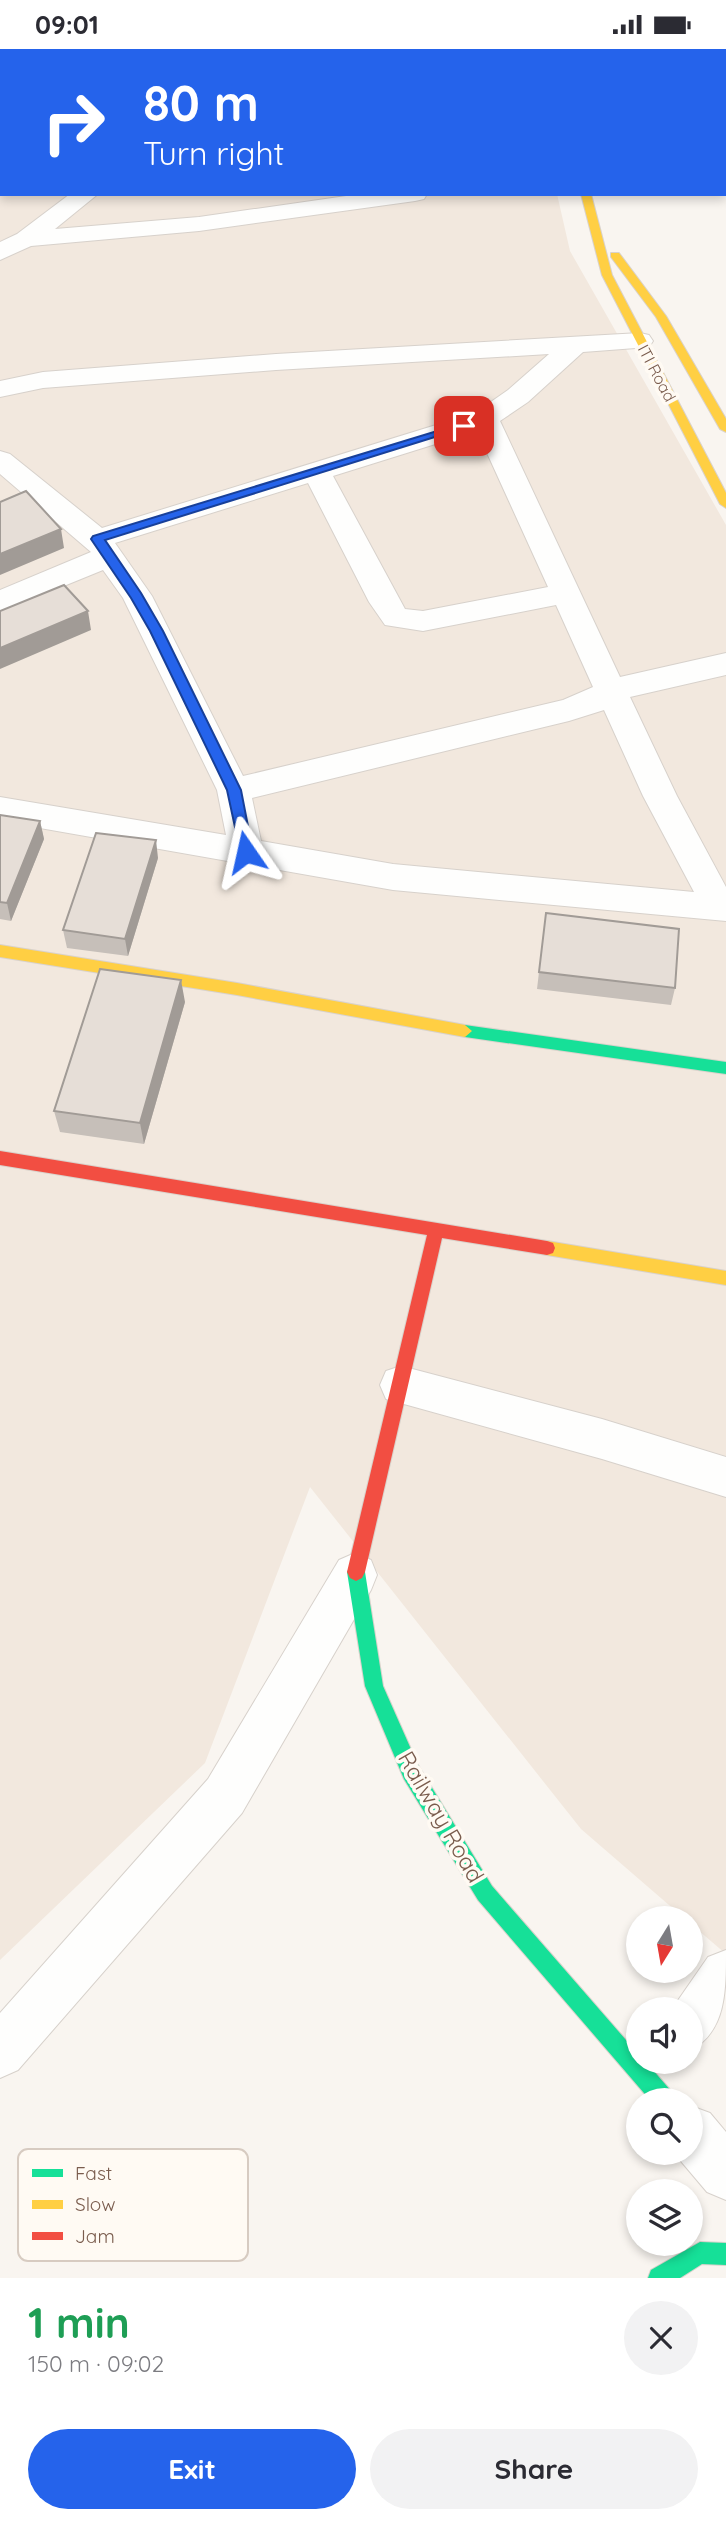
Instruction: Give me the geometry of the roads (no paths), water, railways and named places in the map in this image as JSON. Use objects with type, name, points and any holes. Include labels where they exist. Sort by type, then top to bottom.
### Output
[{"type":"street","points":[[0,252],[26,239],[83,196]]},
{"type":"street","points":[[26,239],[200,224],[401,196]]},
{"type":"street","name":"ITI Road","points":[[586,196],[607,275],[726,504]]},
{"type":"street","name":"ITI Road","points":[[599,238],[634,276],[667,325],[726,429]]},
{"type":"street","points":[[0,389],[55,379],[275,362],[640,341]]},
{"type":"street","points":[[0,602],[103,547],[317,473],[485,419],[518,396],[574,346]]},
{"type":"street","points":[[485,419],[660,796],[723,908]]},
{"type":"street","points":[[0,460],[103,547],[137,596],[234,790],[246,852]]},
{"type":"street","points":[[317,473],[384,602],[396,618],[423,621],[564,594]]},
{"type":"street","points":[[234,790],[569,710],[595,701],[611,690],[726,664]]},
{"type":"street","points":[[0,809],[393,877],[723,908]]},
{"type":"street","points":[[0,951],[237,989],[412,1023],[726,1068]]},
{"type":"street","points":[[0,1158],[726,1278]]},
{"type":"street","name":"Railway Road","points":[[436,1231],[355,1575],[374,1686],[411,1772],[485,1893],[660,2082]]},
{"type":"street","points":[[401,1385],[602,1439],[726,1476]]},
{"type":"street","points":[[0,2052],[225,1796],[355,1575]]},
{"type":"street","points":[[703,2008],[726,1975]]},
{"type":"street","points":[[703,2146],[726,2173]]},
{"type":"street","points":[[659,2278],[701,2253],[726,2254]]}]
